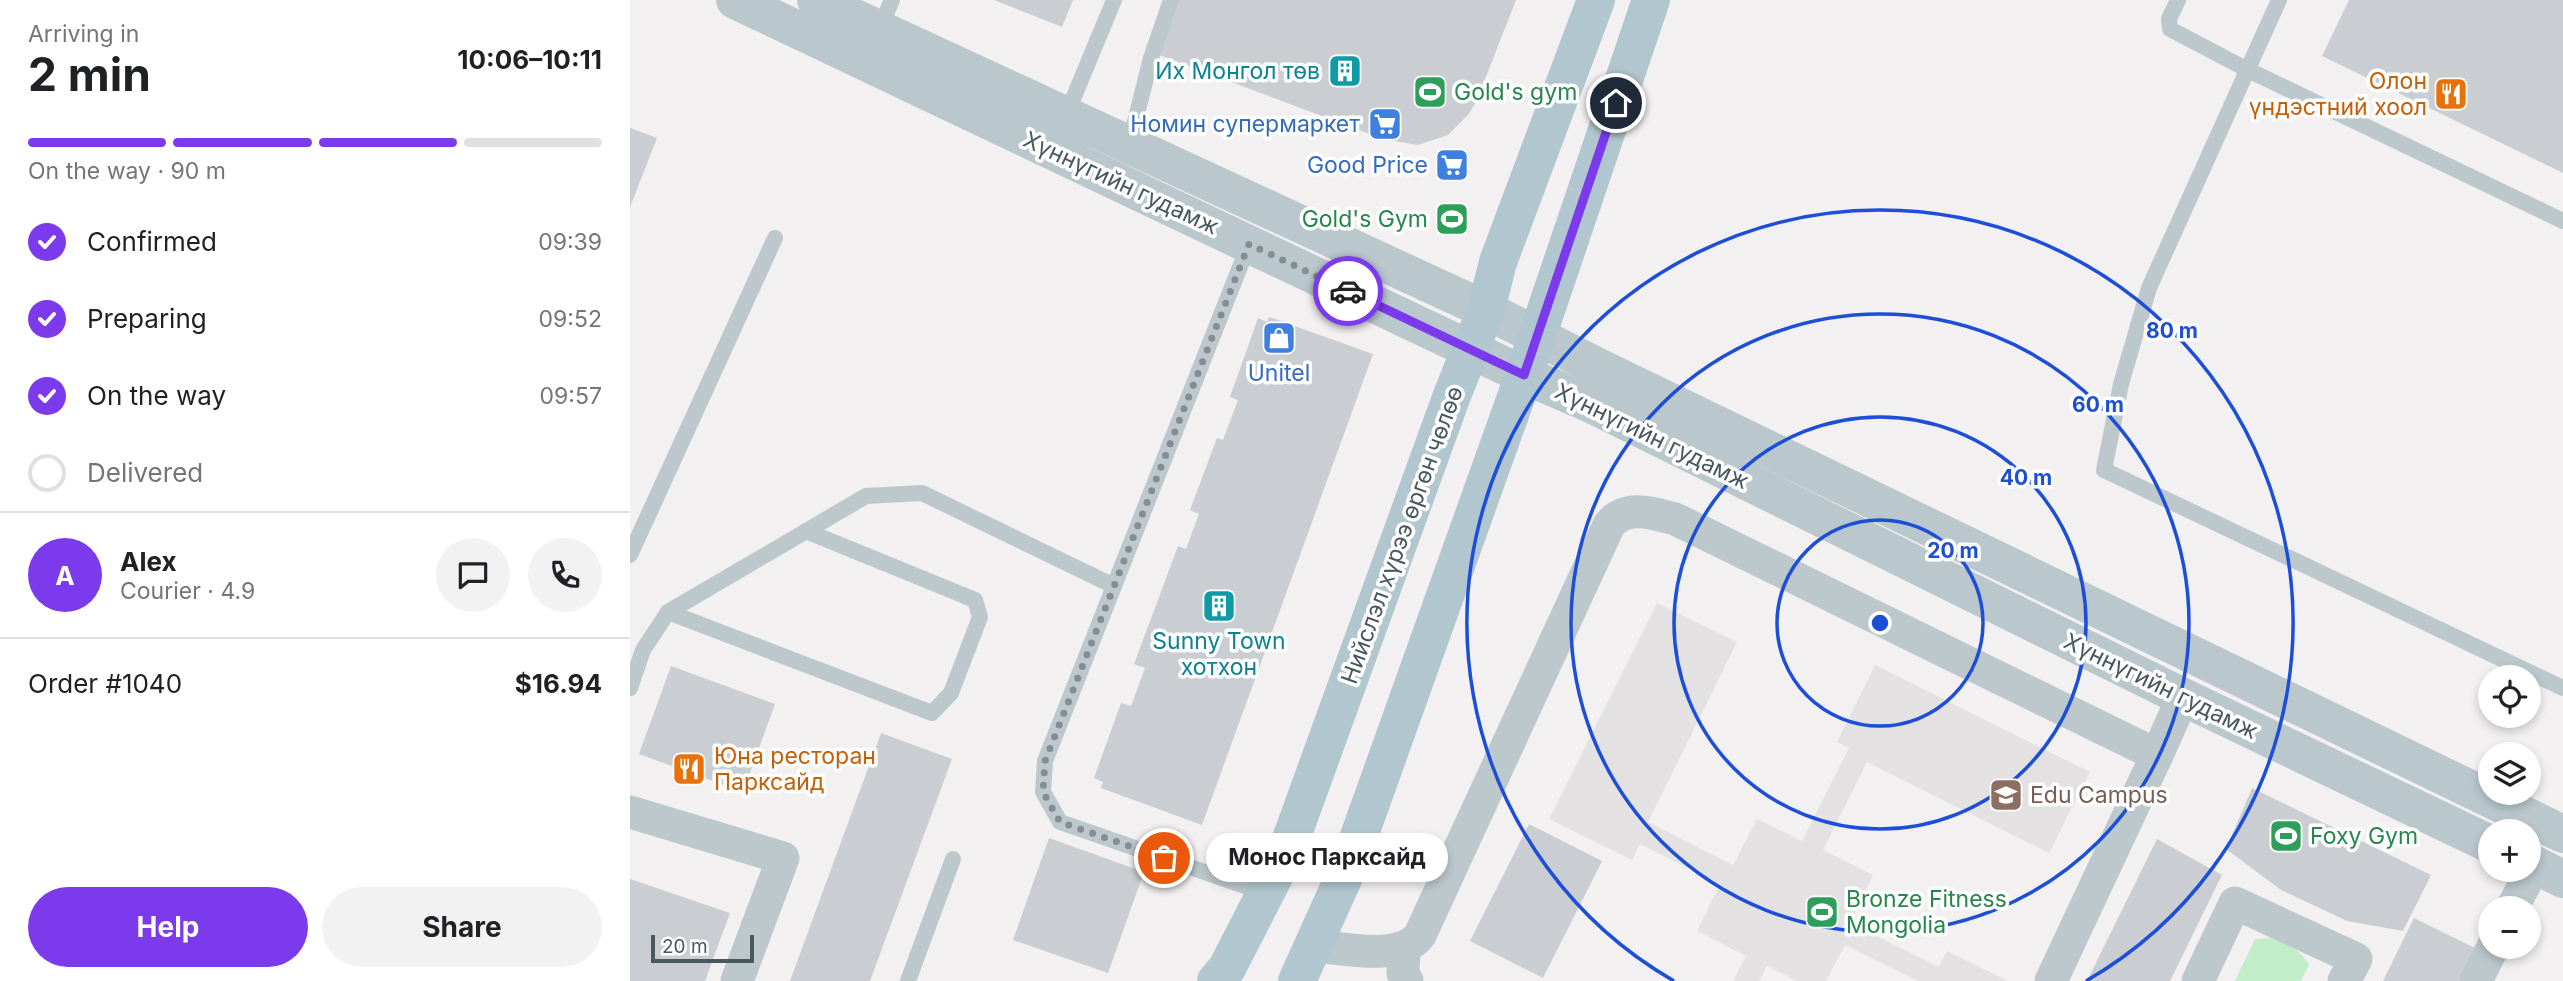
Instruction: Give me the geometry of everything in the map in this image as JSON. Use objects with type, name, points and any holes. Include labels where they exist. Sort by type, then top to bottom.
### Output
[{"type":"main road","name":"Хүннүгийн гудамж","points":[[735,0],[876,36],[1066,116],[1119,162],[1486,310],[2563,834]]},
{"type":"main road","name":"Хүннүгийн гудамж","points":[[816,0],[876,36],[1119,162],[1249,244],[1524,375],[1590,403],[2183,697],[2478,838]]},
{"type":"main road","name":"Нийслэл хүрээ өргөн чөлөө","points":[[1216,981],[1227,968],[1286,853],[1451,398],[1472,350],[1486,310],[1498,261],[1596,0]]},
{"type":"main road","points":[[1297,981],[1347,870],[1524,375],[1651,0]]},
{"type":"street","points":[[1314,946],[1385,951],[1413,944],[1423,929],[1609,525],[1617,517],[1628,513],[1645,512],[1675,519],[2157,755]]},
{"type":"street","points":[[2051,981],[2183,697]]},
{"type":"street","points":[[630,812],[783,858],[737,981]]},
{"type":"street","points":[[2521,896],[2542,869]]},
{"type":"street","points":[[2198,981],[2235,903],[2356,959],[2344,981]]},
{"type":"street","points":[[1404,948],[1403,973],[1406,981]]},
{"type":"street","points":[[2476,981],[2487,959]]},
{"type":"lane","points":[[1066,116],[1114,0]]},
{"type":"lane","points":[[1119,162],[1135,122],[1151,58],[1171,0]]},
{"type":"lane","points":[[2178,0],[2169,19],[2170,29],[2246,69],[2563,221]]},
{"type":"lane","points":[[2279,0],[2149,288],[2121,384],[2104,470],[2563,688]]},
{"type":"lane","points":[[630,555],[775,238]]},
{"type":"lane","points":[[1249,244],[1045,761],[1043,792],[1060,822],[1265,893]]},
{"type":"lane","points":[[630,688],[643,650],[668,612],[866,496],[922,493],[1114,586]]},
{"type":"lane","points":[[668,612],[932,713],[951,694],[980,617],[975,600],[806,531]]},
{"type":"lane","points":[[908,981],[953,859]]},
{"type":"shaded area","name":"Edu Campus","points":[[1657,603],[1737,642],[1648,822],[1733,865],[1757,819],[1802,841],[1849,748],[1837,742],[1875,665],[2090,772],[2049,853],[1867,762],[1823,850],[1873,875],[1850,923],[1939,967],[1947,951],[2008,981],[1918,981],[1845,945],[1826,981],[1797,981],[1767,966],[1759,981],[1733,981],[1746,956],[1697,931],[1720,884],[1640,844],[1632,860],[1549,819]]},
{"type":"green space","points":[[2270,938],[2292,948],[2305,959],[2309,965],[2301,981],[2235,981],[2255,939]]},
{"type":"building","points":[[994,0],[1073,0],[1062,27]]},
{"type":"building","name":"Их Монгол төв","points":[[1179,0],[1516,0],[1476,102],[1468,115],[1448,135],[1418,145],[1383,139],[1157,54]]},
{"type":"building","points":[[2349,0],[2563,0],[2563,173],[2322,56]]},
{"type":"building","points":[[630,128],[657,138],[630,207]]},
{"type":"building","name":"Sunny Town хотхон","points":[[1269,317],[1373,354],[1202,825],[1101,788],[1103,782],[1094,778],[1121,703],[1131,706],[1145,668],[1134,664],[1178,546],[1186,549],[1199,514],[1190,510],[1217,438],[1223,440],[1238,400],[1230,397],[1258,318],[1267,322]]},
{"type":"building","points":[[671,666],[775,704],[743,792],[639,754]]},
{"type":"building","points":[[881,733],[952,759],[870,981],[790,981]]},
{"type":"building","points":[[2252,788],[2431,875],[2403,931],[2347,921],[2281,890],[2226,849]]},
{"type":"building","points":[[1529,824],[1602,861],[1543,978],[1470,941]]},
{"type":"building","points":[[1049,838],[1144,872],[1108,973],[1013,940]]},
{"type":"building","points":[[2157,839],[2222,875],[2170,981],[2087,981]]},
{"type":"building","points":[[630,879],[730,913],[705,981],[630,981]]},
{"type":"building","points":[[2414,918],[2478,950],[2464,981],[2383,981]]},
{"type":"way so far","points":[[1164,858],[1060,822],[1043,792],[1045,761],[1249,244],[1348,291]]},
{"type":"place","name":"Их Монгол төв","points":[[1345,71]]},
{"type":"place","name":"Gold's gym","points":[[1430,92]]},
{"type":"place","name":"Олон үндэстний хоол","points":[[2451,94]]},
{"type":"place","name":"Номин супермаркет","points":[[1385,124]]},
{"type":"place","name":"Good Price","points":[[1452,165]]},
{"type":"place","name":"Gold's Gym","points":[[1452,219]]},
{"type":"place","name":"Unitel","points":[[1279,338]]},
{"type":"place","name":"Sunny Town хотхон","points":[[1219,606]]},
{"type":"place","name":"Юна ресторан Парксайд","points":[[689,769]]},
{"type":"place","name":"Edu Campus","points":[[2006,795]]},
{"type":"place","name":"Foxy Gym","points":[[2286,836]]},
{"type":"place","name":"Монос Парксайд","points":[[1164,858]]},
{"type":"place","name":"Bronze Fitness Mongolia","points":[[1822,912]]},
{"type":"route","points":[[1348,291],[1524,375],[1616,103]]}]
